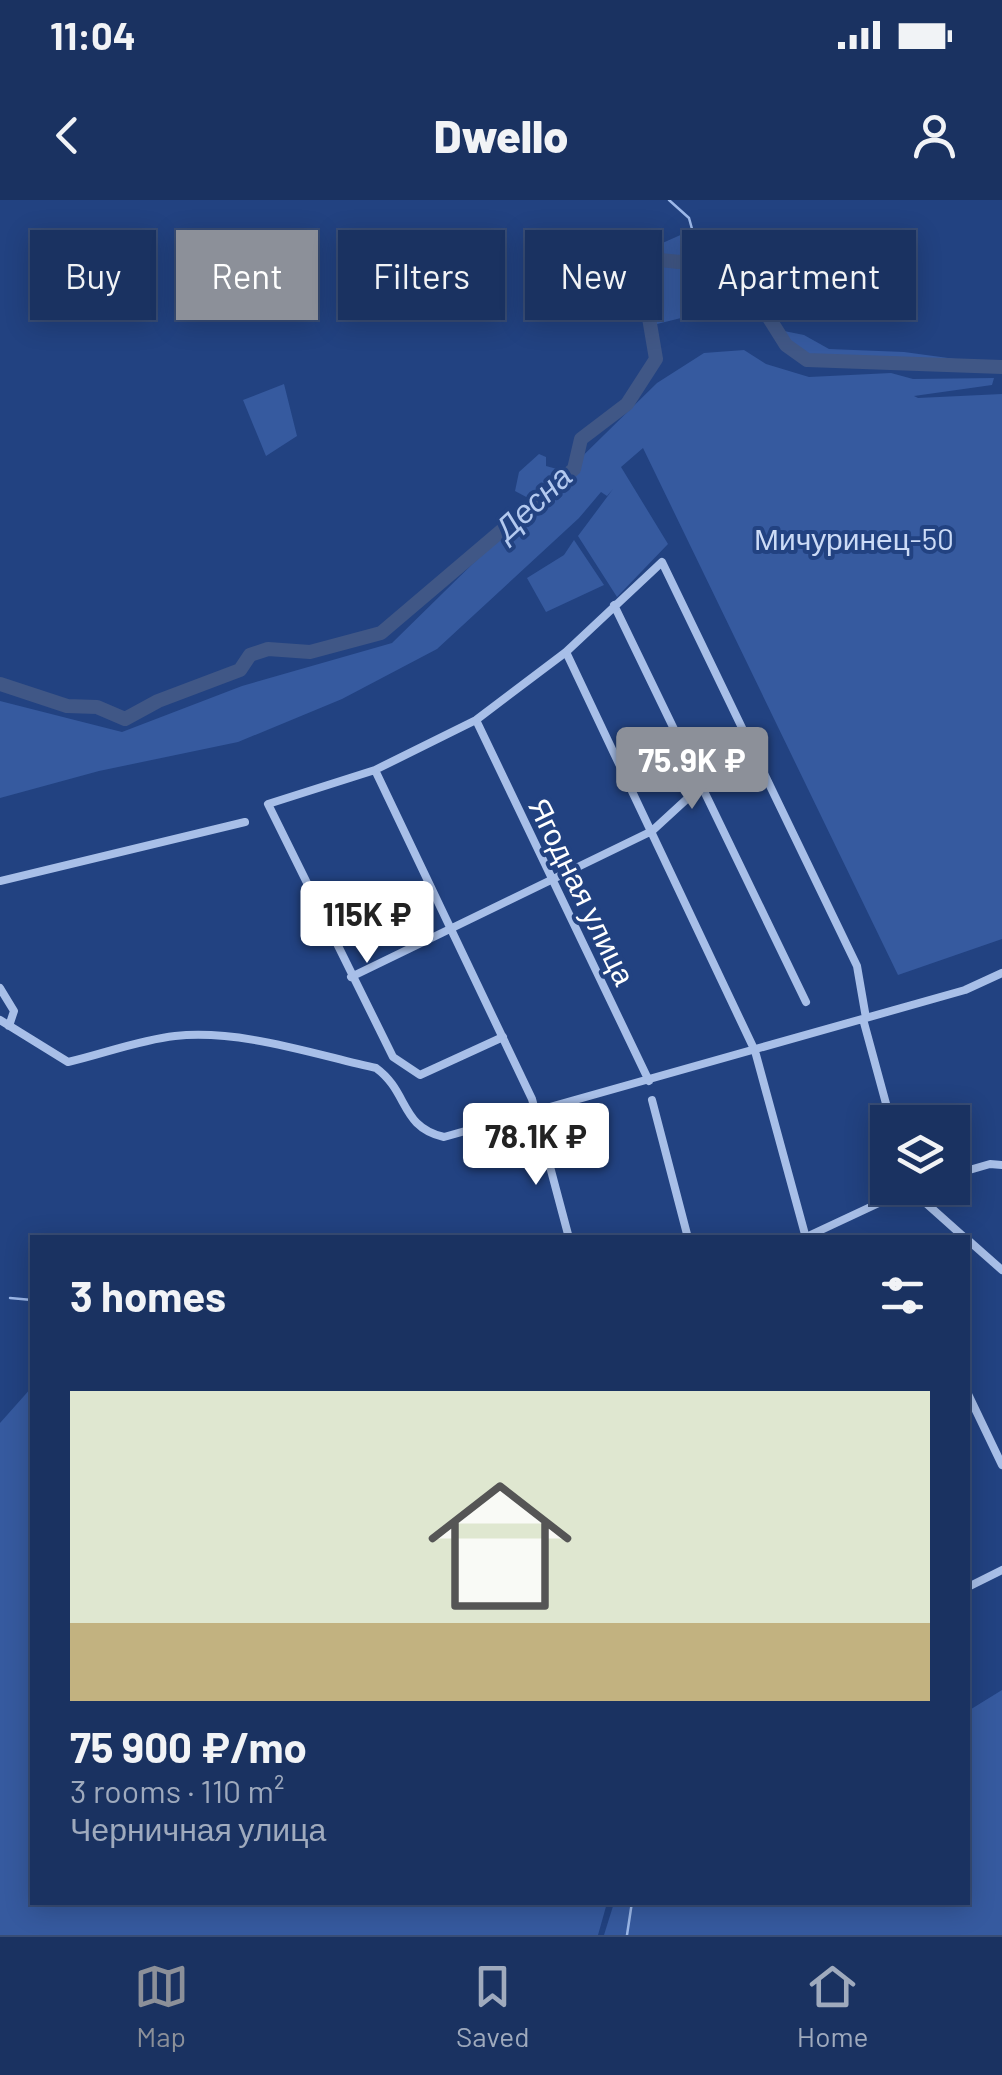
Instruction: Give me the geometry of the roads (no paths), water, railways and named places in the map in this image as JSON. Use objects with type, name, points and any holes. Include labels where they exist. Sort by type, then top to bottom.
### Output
[{"type":"street","points":[[504,1037],[420,1075],[406,1070],[393,1057],[351,977],[268,804],[375,770],[476,720],[566,652],[656,564],[667,568],[857,966],[864,1018],[887,1105]]},
{"type":"street","points":[[614,605],[806,1002]]},
{"type":"street","points":[[566,652],[755,1051],[804,1235]]},
{"type":"street","name":"Ягодная улица","points":[[476,720],[650,1081]]},
{"type":"street","points":[[351,977],[652,831],[750,741]]},
{"type":"street","points":[[375,770],[504,1037],[536,1114],[568,1235]]},
{"type":"street","points":[[0,881],[245,822]]},
{"type":"street","points":[[0,1020],[68,1062],[173,1036],[198,1036],[277,1046],[376,1068],[390,1078],[415,1125],[444,1137],[965,990],[1002,973]]},
{"type":"street","points":[[0,988],[14,1011],[10,1026]]},
{"type":"street","points":[[652,1100],[687,1235]]},
{"type":"street","points":[[970,1170],[1002,1165]]},
{"type":"street","points":[[809,1235],[874,1205]]},
{"type":"street","points":[[929,1205],[963,1235]]},
{"type":"street","points":[[970,1242],[1002,1270]]},
{"type":"street","points":[[970,1398],[1002,1465]]},
{"type":"street","points":[[970,1586],[1002,1570]]},
{"type":"waterway","points":[[669,200],[689,218],[692,230]]},
{"type":"waterway","name":"Десна","points":[[0,684],[67,706],[97,707],[125,719],[158,701],[240,670],[250,655],[268,649],[310,652],[381,633],[574,469],[581,439],[627,404],[656,359],[640,265],[646,262],[687,262],[734,249],[750,249],[754,294],[786,345],[807,360],[1002,367]]},
{"type":"waterway","points":[[10,1298],[30,1300]]},
{"type":"waterway","points":[[627,1935],[632,1905]]},
{"type":"park label","name":"Мичуринец-50","points":[[854,538]]}]
